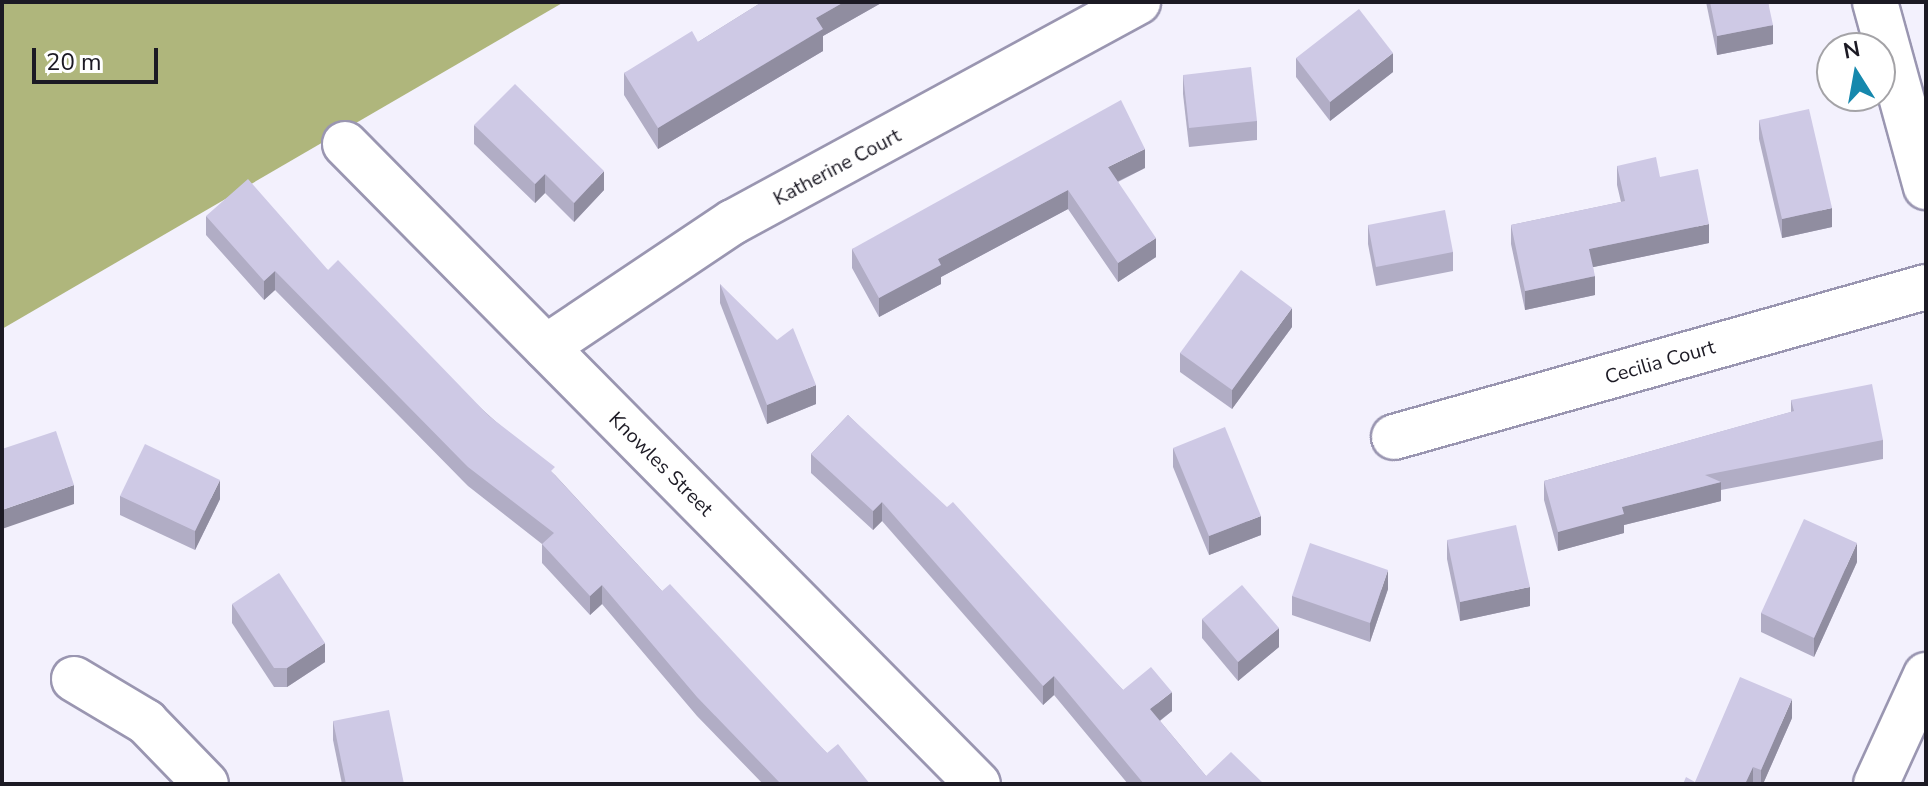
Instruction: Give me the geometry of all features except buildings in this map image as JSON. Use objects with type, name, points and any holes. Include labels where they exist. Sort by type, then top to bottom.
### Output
[{"type":"street","name":"Katherine Court","points":[[546,347],[733,222],[1138,2]]},
{"type":"street","points":[[1875,2],[1926,187]]},
{"type":"street","name":"Knowles Street","points":[[345,144],[978,784]]},
{"type":"street","name":"Cecilia Court","points":[[1394,437],[1926,287]]},
{"type":"street","points":[[1876,784],[1926,675]]},
{"type":"street","points":[[74,679],[146,722],[206,784]]},
{"type":"green space","points":[[2,2],[564,2],[2,329]]}]
